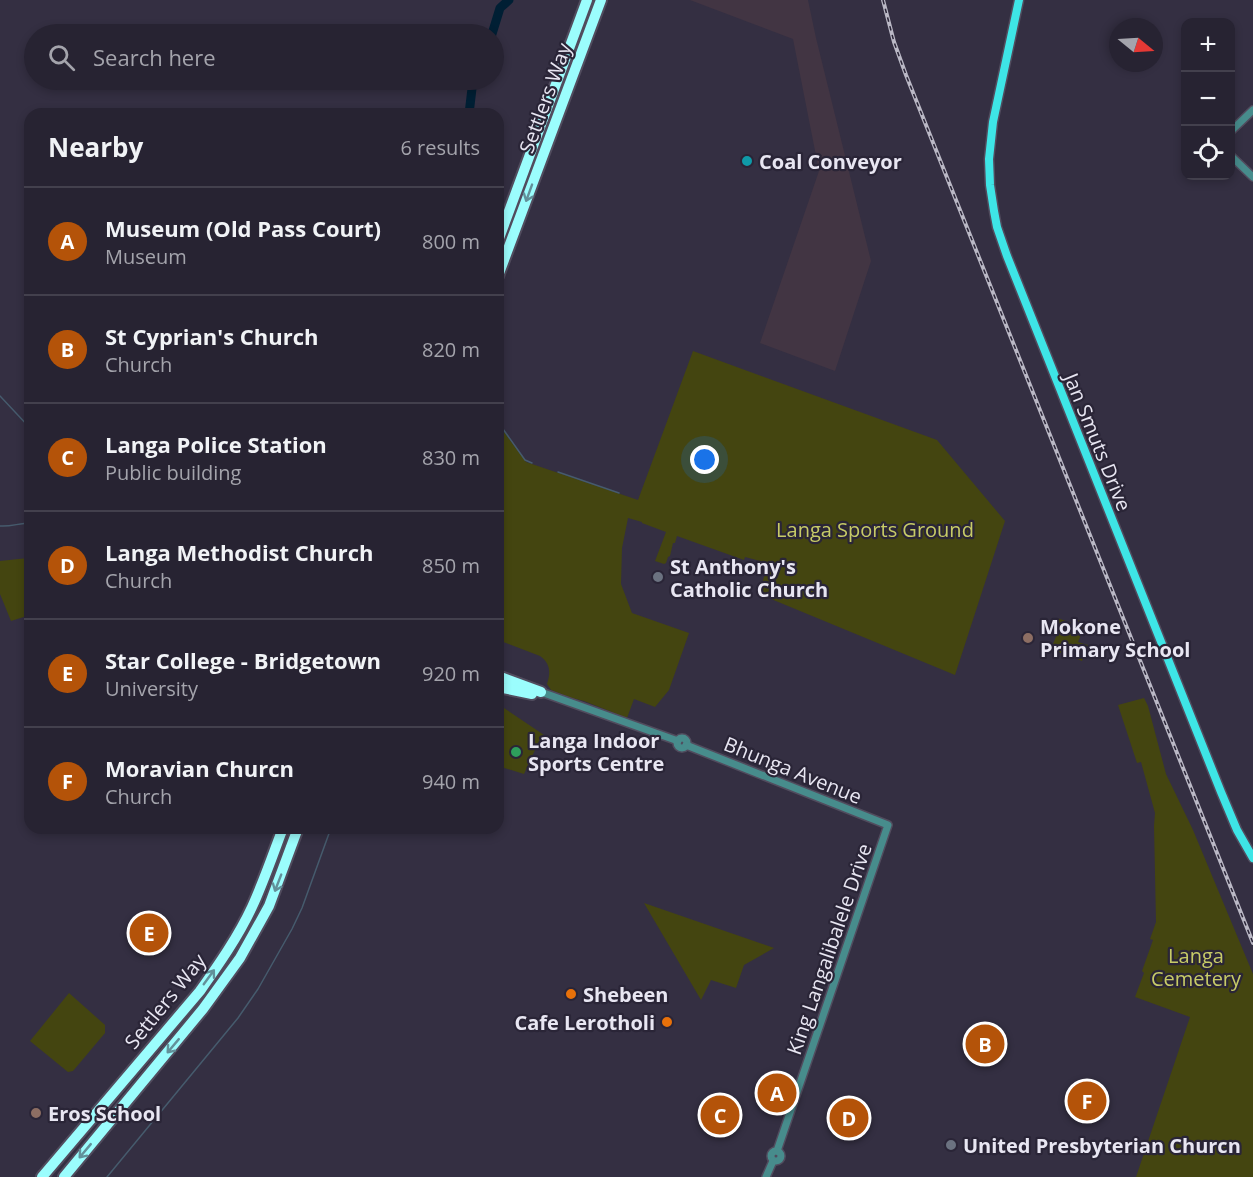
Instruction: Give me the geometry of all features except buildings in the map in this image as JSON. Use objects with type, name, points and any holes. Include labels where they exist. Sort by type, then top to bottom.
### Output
[{"type":"highway","name":"Settlers Way","points":[[504,225],[587,0]]},
{"type":"highway","name":"Settlers Way","points":[[504,260],[601,0]]},
{"type":"highway","points":[[504,677],[541,692]]},
{"type":"highway","points":[[504,688],[534,694],[541,692]]},
{"type":"highway","name":"Settlers Way","points":[[42,1177],[211,976],[253,906],[281,834]]},
{"type":"highway","name":"Settlers Way","points":[[63,1177],[203,1009],[240,958],[269,906],[296,834]]},
{"type":"main road","name":"Jan Smuts Drive","points":[[1017,0],[990,147],[990,185],[997,227],[1221,792],[1237,830],[1253,858]]},
{"type":"street","points":[[1235,127],[1253,110]]},
{"type":"street","points":[[1235,160],[1253,177]]},
{"type":"street","name":"Bhunga Avenue","points":[[541,692],[678,741],[684,739],[687,745],[888,825]]},
{"type":"street","name":"King Langalibalele Drive","points":[[766,1177],[773,1161],[771,1155],[777,1151],[888,825]]},
{"type":"shaded area","points":[[690,0],[808,0],[871,261],[835,371],[760,343],[819,171],[793,39]]},
{"type":"green space","name":"Langa Sports Ground","points":[[693,351],[937,440],[1005,521],[955,675],[759,594],[768,563],[745,557],[744,560],[677,536],[666,563],[655,561],[666,532],[628,518],[622,548],[621,584],[632,613],[689,633],[669,690],[655,707],[634,699],[627,718],[551,690],[547,684],[549,668],[546,662],[540,656],[504,642],[504,432],[526,462],[638,500]]},
{"type":"green space","points":[[24,559],[24,617],[11,621],[0,594],[0,561]]},
{"type":"green space","points":[[1057,618],[1075,624],[1077,620],[1086,623],[1078,642],[1088,645],[1082,661],[1051,649],[1057,634],[1052,631]]},
{"type":"green space","name":"Langa Cemetery","points":[[1144,698],[1166,774],[1193,830],[1253,974],[1253,1177],[1136,1177],[1190,1017],[1135,997],[1144,973],[1142,971],[1153,940],[1150,939],[1156,922],[1155,813],[1141,762],[1137,763],[1118,705]]},
{"type":"green space","name":"Langa Indoor Sports Centre","points":[[504,708],[544,735],[524,774],[504,768]]},
{"type":"green space","points":[[644,903],[774,948],[744,965],[736,988],[711,980],[701,1000]]},
{"type":"green space","points":[[69,993],[105,1025],[105,1033],[73,1071],[68,1072],[30,1041]]},
{"type":"waterway","points":[[495,24],[500,8],[509,0]]},
{"type":"waterway","points":[[470,108],[472,90]]},
{"type":"waterway","points":[[0,396],[24,422]]},
{"type":"waterway","points":[[504,430],[525,460],[532,463]]},
{"type":"waterway","points":[[558,472],[619,493]]},
{"type":"waterway","points":[[0,526],[24,524]]},
{"type":"waterway","points":[[107,1177],[238,1018],[258,989],[302,908],[329,834]]},
{"type":"railway","points":[[883,0],[906,75],[1253,943]]},
{"type":"place","name":"Coal Conveyor","points":[[747,161]]},
{"type":"place","name":"St Anthony's Catholic Church","points":[[658,577]]},
{"type":"place","name":"Mokone Primary School","points":[[1028,638]]},
{"type":"place","name":"Langa Indoor Sports Centre","points":[[516,752]]},
{"type":"place","name":"Star College - Bridgetown","points":[[149,933]]},
{"type":"place","name":"Shebeen","points":[[571,994]]},
{"type":"place","name":"Cafe Lerotholi","points":[[667,1022]]},
{"type":"place","name":"St Cyprian's Church","points":[[985,1044]]},
{"type":"place","name":"Museum (Old Pass Court)","points":[[777,1093]]},
{"type":"place","name":"Moravian Churcn","points":[[1087,1101]]},
{"type":"place","name":"Eros School","points":[[36,1113]]},
{"type":"place","name":"Langa Police Station","points":[[720,1115]]},
{"type":"place","name":"Langa Methodist Church","points":[[849,1118]]},
{"type":"place","name":"United Presbyterian Churcn","points":[[951,1145]]}]
